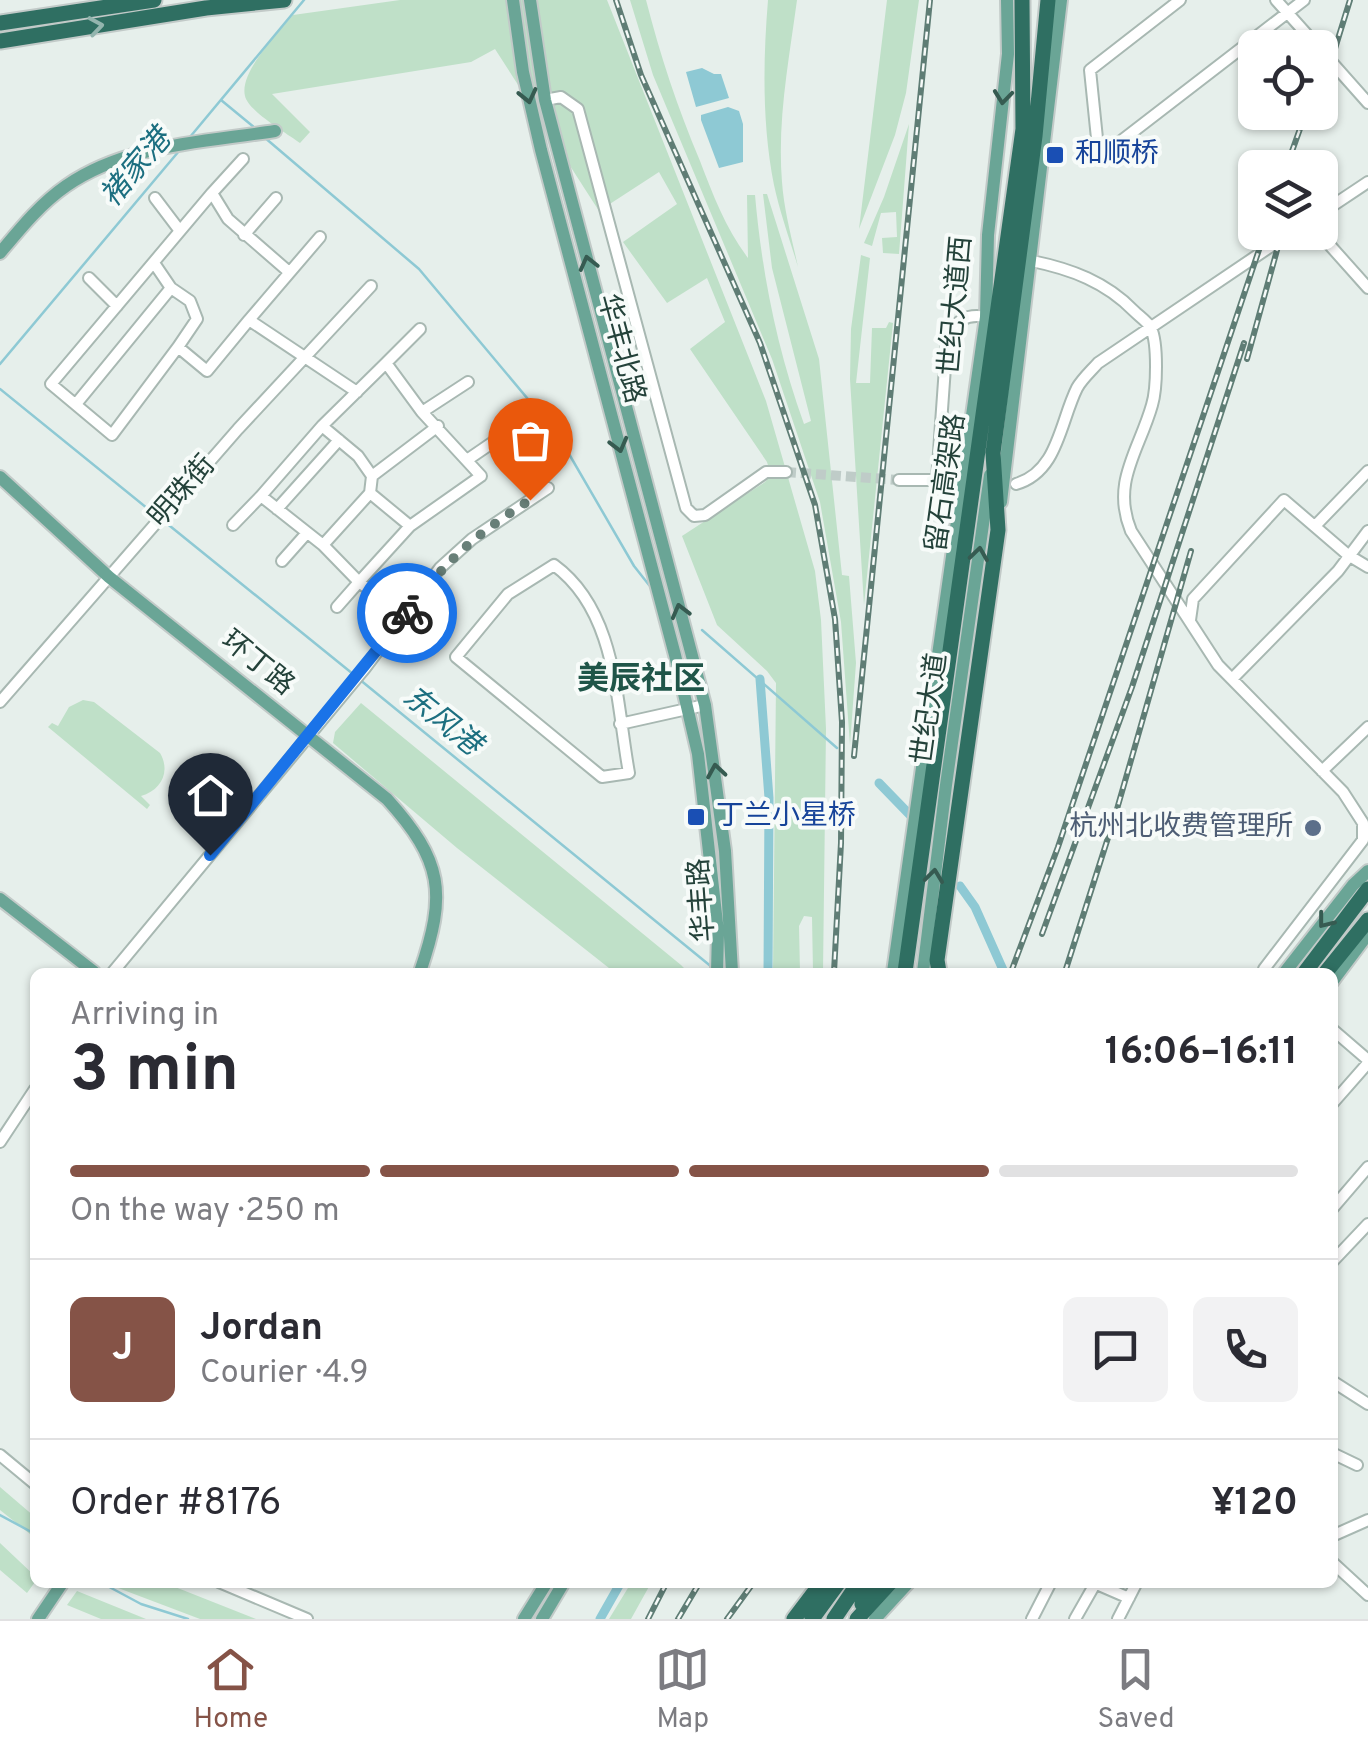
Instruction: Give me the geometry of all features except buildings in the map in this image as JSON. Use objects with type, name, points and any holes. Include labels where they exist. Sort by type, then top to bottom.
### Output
[{"type":"highway","points":[[0,23],[154,0]]},
{"type":"highway","points":[[0,41],[206,8],[284,0]]},
{"type":"highway","name":"留石高架路","points":[[906,968],[1023,130],[1022,0]]},
{"type":"highway","name":"留石高架路","points":[[938,968],[998,530],[993,453],[1036,136],[1048,0]]},
{"type":"highway","points":[[986,317],[1025,66]]},
{"type":"highway","points":[[1308,968],[1368,889]]},
{"type":"highway","points":[[1329,968],[1368,920]]},
{"type":"highway","points":[[794,1619],[817,1588]]},
{"type":"highway","points":[[812,1619],[835,1588]]},
{"type":"highway","points":[[834,1619],[856,1588]]},
{"type":"highway","points":[[854,1619],[873,1588]]},
{"type":"highway","points":[[854,1619],[885,1588]]},
{"type":"main road","name":"华丰北路","points":[[513,0],[537,134],[688,709]]},
{"type":"main road","name":"华丰北路","points":[[530,0],[545,100],[704,705]]},
{"type":"main road","name":"世纪大道西","points":[[894,968],[986,317],[988,235],[1008,54],[1007,0]]},
{"type":"main road","points":[[998,530],[1061,0]]},
{"type":"main road","points":[[0,252],[36,211],[65,186],[97,168],[154,150],[273,131]]},
{"type":"main road","name":"世纪大道","points":[[924,968],[993,453]]},
{"type":"main road","name":"环丁路","points":[[0,477],[109,577],[387,798],[416,831],[432,864],[437,900],[433,934],[421,968]]},
{"type":"main road","points":[[970,615],[992,572]]},
{"type":"main road","name":"华丰路","points":[[704,705],[724,834],[732,968]]},
{"type":"main road","name":"华丰路","points":[[688,709],[698,754],[718,932],[717,966]]},
{"type":"main road","points":[[1289,968],[1368,871]]},
{"type":"main road","points":[[0,899],[89,968]]},
{"type":"main road","points":[[1338,974],[1368,934]]},
{"type":"main road","points":[[38,1619],[59,1588]]},
{"type":"main road","points":[[524,1619],[543,1588]]},
{"type":"main road","points":[[542,1619],[560,1588]]},
{"type":"main road","points":[[875,1619],[903,1588]]},
{"type":"street","points":[[1180,0],[1090,70],[1099,158],[1304,0]]},
{"type":"street","points":[[1276,0],[1304,30]]},
{"type":"street","points":[[1338,69],[1368,103]]},
{"type":"street","points":[[545,100],[561,97],[578,110],[686,508],[694,516],[705,516],[766,472],[786,472]]},
{"type":"street","points":[[154,263],[171,288],[190,301],[196,318],[112,435],[52,384],[212,193],[242,159]]},
{"type":"street","points":[[1338,202],[1368,182]]},
{"type":"street","points":[[212,193],[228,218],[289,272]]},
{"type":"street","points":[[156,198],[180,232]]},
{"type":"street","points":[[244,234],[276,198]]},
{"type":"street","points":[[178,347],[207,371],[320,237]]},
{"type":"street","points":[[1016,484],[1030,480],[1045,468],[1079,384],[1098,363],[1266,250]]},
{"type":"street","points":[[1334,250],[1368,288]]},
{"type":"street","points":[[1032,261],[1083,275],[1121,297],[1151,328],[1156,379],[1152,404],[1122,491],[1124,514],[1131,531],[1218,665],[1344,792],[1363,823],[1363,840],[1266,968]]},
{"type":"street","points":[[89,278],[117,306]]},
{"type":"street","name":"明珠街","points":[[0,702],[150,528],[370,286]]},
{"type":"street","points":[[76,404],[171,288]]},
{"type":"street","points":[[937,480],[947,339],[962,318],[974,314],[986,317]]},
{"type":"street","points":[[249,320],[357,392]]},
{"type":"street","points":[[233,526],[322,426],[420,329]]},
{"type":"street","points":[[337,607],[410,526],[482,476],[422,412],[386,363]]},
{"type":"street","points":[[422,412],[468,382]]},
{"type":"street","points":[[322,426],[358,456],[372,476],[370,493],[323,546]]},
{"type":"street","points":[[372,476],[438,426]]},
{"type":"street","points":[[467,460],[505,434]]},
{"type":"street","points":[[277,510],[339,440]]},
{"type":"street","points":[[1315,526],[1368,471]]},
{"type":"street","points":[[899,480],[956,481]]},
{"type":"street","points":[[116,968],[365,668],[440,568],[472,539],[548,488]]},
{"type":"street","points":[[370,493],[410,526]]},
{"type":"street","points":[[261,496],[404,616]]},
{"type":"street","points":[[1190,621],[1193,599],[1284,500],[1348,555],[1368,566]]},
{"type":"street","points":[[1232,679],[1338,571],[1368,531]]},
{"type":"street","points":[[282,561],[306,534]]},
{"type":"street","points":[[554,566],[574,580],[595,614],[609,650],[620,724],[629,773],[602,778],[456,657],[508,594],[554,566]]},
{"type":"street","points":[[620,724],[704,705]]},
{"type":"street","points":[[1322,770],[1368,726]]},
{"type":"street","points":[[1338,1034],[1368,1062],[1338,1097]]},
{"type":"street","points":[[0,1142],[30,1097]]},
{"type":"street","points":[[1338,1202],[1368,1167]]},
{"type":"street","points":[[1338,1256],[1368,1224]]},
{"type":"street","points":[[1338,1385],[1368,1404]]},
{"type":"street","points":[[0,1455],[30,1480]]},
{"type":"street","points":[[1338,1456],[1357,1465]]},
{"type":"street","points":[[1338,1533],[1368,1520]]},
{"type":"street","points":[[1338,1567],[1368,1594]]},
{"type":"street","points":[[232,1588],[306,1619]]},
{"type":"street","points":[[1032,1619],[1048,1588]]},
{"type":"street","points":[[1075,1619],[1090,1588]]},
{"type":"street","points":[[1105,1588],[1129,1598]]},
{"type":"street","points":[[1118,1619],[1133,1588]]},
{"type":"green space","points":[[400,0],[607,0],[766,401],[815,571],[826,729],[823,968],[813,968],[812,917],[804,916],[799,926],[800,968],[773,968],[776,683],[717,625],[682,536],[771,475],[767,462],[690,349],[725,322],[707,278],[667,303],[623,242],[677,204],[659,172],[599,211],[495,49],[471,62],[272,94],[310,132],[300,143],[261,115],[245,96],[254,64],[293,15]]},
{"type":"green space","points":[[630,0],[646,0],[692,141],[721,211],[748,258],[747,195],[755,195],[772,311],[804,424],[811,421],[772,268],[763,194],[767,194],[819,359],[842,575],[849,576],[856,663],[850,745],[841,622],[820,502],[772,359],[653,75]]},
{"type":"green space","points":[[768,0],[797,0],[781,159],[798,267],[776,195],[767,139]]},
{"type":"green space","points":[[887,0],[919,0],[906,93],[895,135],[859,229]]},
{"type":"green space","points":[[909,124],[899,254],[883,253],[882,238],[897,237],[896,212],[881,213],[872,246],[864,243]]},
{"type":"green space","points":[[861,255],[870,258],[856,383],[870,383],[872,328],[886,328],[889,322],[893,323],[864,605],[850,379],[851,329]]},
{"type":"green space","points":[[83,700],[94,702],[160,753],[162,779],[141,796],[150,805],[147,809],[48,727],[52,723],[58,726],[69,707]]},
{"type":"green space","points":[[361,703],[684,968],[609,968],[457,848],[333,743],[335,732]]},
{"type":"green space","points":[[0,1487],[30,1513],[30,1534],[0,1510]]},
{"type":"green space","points":[[0,1543],[30,1571],[31,1588],[27,1593],[0,1570]]},
{"type":"green space","points":[[118,1588],[178,1588],[256,1619],[200,1619]]},
{"type":"green space","points":[[628,1588],[648,1588],[631,1619],[609,1619]]},
{"type":"green space","points":[[77,1591],[146,1619],[101,1619],[67,1605]]},
{"type":"water","points":[[702,68],[721,74],[729,98],[696,107],[686,72]]},
{"type":"water","points":[[728,107],[739,111],[743,124],[743,162],[719,168],[701,115]]},
{"type":"waterway","name":"褚家港","points":[[190,137],[304,0]]},
{"type":"waterway","points":[[221,100],[255,128]]},
{"type":"waterway","points":[[264,137],[419,269],[558,435],[649,585]]},
{"type":"waterway","name":"褚家港","points":[[0,364],[179,151]]},
{"type":"waterway","name":"东风港","points":[[0,389],[158,517]]},
{"type":"waterway","name":"东风港","points":[[165,522],[353,674]]},
{"type":"waterway","points":[[702,630],[837,748]]},
{"type":"waterway","name":"东风港","points":[[359,679],[713,968]]},
{"type":"waterway","points":[[760,679],[769,798],[768,968]]},
{"type":"waterway","points":[[879,783],[910,815]]},
{"type":"waterway","points":[[960,886],[975,907],[1002,968]]},
{"type":"waterway","points":[[0,1515],[30,1531]]},
{"type":"waterway","points":[[111,1588],[141,1604],[188,1619]]},
{"type":"waterway","points":[[600,1619],[618,1588]]},
{"type":"tunnel","points":[[786,472],[899,480]]},
{"type":"railway","points":[[616,0],[641,75],[760,343],[815,505],[835,619],[842,722],[834,968]]},
{"type":"railway","points":[[854,756],[930,0]]},
{"type":"railway","points":[[1338,39],[1350,0]]},
{"type":"railway","points":[[1292,150],[1300,130]]},
{"type":"railway","points":[[1013,968],[1058,847],[1259,250]]},
{"type":"railway","points":[[1247,359],[1277,250]]},
{"type":"railway","points":[[1042,934],[1132,687],[1244,343]]},
{"type":"railway","points":[[1066,968],[1115,816],[1191,551]]},
{"type":"railway","points":[[648,1619],[664,1588]]},
{"type":"railway","points":[[678,1619],[696,1588]]},
{"type":"railway","points":[[727,1619],[750,1588]]},
{"type":"way so far","points":[[407,613],[456,553],[530,500]]},
{"type":"place","name":"和顺桥","points":[[1055,155]]},
{"type":"place","name":"丁兰小星桥","points":[[696,817]]},
{"type":"place","name":"杭州北收费管理所","points":[[1313,828]]},
{"type":"district","name":"美辰社区","points":[[641,681]]},
{"type":"route","points":[[210,855],[407,613]]}]
